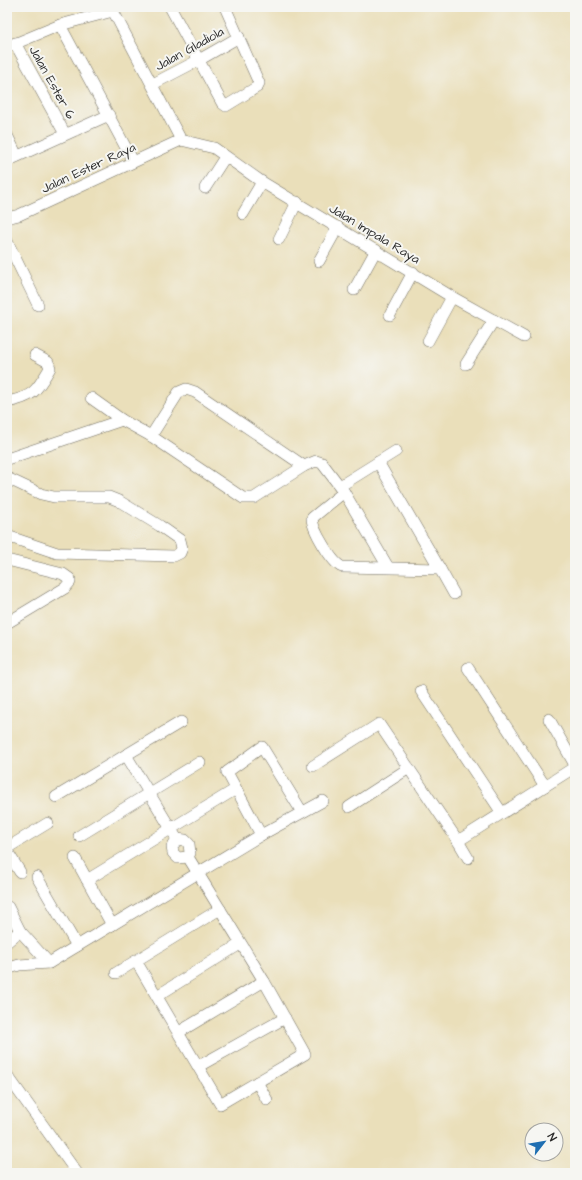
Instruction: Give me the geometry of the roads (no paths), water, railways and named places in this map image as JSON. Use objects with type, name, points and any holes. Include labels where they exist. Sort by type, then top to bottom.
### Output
[{"type":"street","points":[[170,7],[222,103],[225,106],[228,106],[257,88],[259,83],[225,7]]},
{"type":"street","points":[[11,45],[60,25],[112,9],[181,140]]},
{"type":"street","points":[[60,25],[133,161]]},
{"type":"street","name":"Jalan Gladiola","points":[[152,84],[199,60],[239,37]]},
{"type":"street","name":"Jalan Ester 6","points":[[11,45],[65,134]]},
{"type":"street","points":[[7,161],[109,115]]},
{"type":"street","points":[[7,136],[17,156]]},
{"type":"street","name":"Jalan Impala Raya","points":[[181,140],[214,148],[262,182],[338,226],[452,297],[524,337]]},
{"type":"street","name":"Jalan Ester Raya","points":[[7,218],[19,215],[181,140]]},
{"type":"street","points":[[204,188],[225,157]]},
{"type":"street","points":[[243,214],[262,182]]},
{"type":"street","points":[[279,239],[297,202]]},
{"type":"street","points":[[319,261],[338,226]]},
{"type":"street","points":[[7,241],[38,305]]},
{"type":"street","points":[[354,290],[376,250]]},
{"type":"street","points":[[390,315],[413,272]]},
{"type":"street","points":[[428,341],[452,297]]},
{"type":"street","points":[[466,364],[494,320]]},
{"type":"street","points":[[7,402],[27,396],[36,391],[50,368],[48,362],[35,355]]},
{"type":"street","points":[[151,436],[176,396],[181,390],[186,389],[195,392],[304,466]]},
{"type":"street","points":[[91,398],[122,420],[151,436],[242,498],[249,499],[260,495],[304,466],[316,461],[322,463],[342,489],[388,567]]},
{"type":"street","points":[[7,459],[122,420]]},
{"type":"street","points":[[396,452],[378,462],[342,489],[312,518],[313,526],[334,563],[342,567],[440,569]]},
{"type":"street","points":[[378,462],[454,594]]},
{"type":"street","points":[[7,478],[41,494],[54,497],[102,496],[119,501],[177,538],[181,542],[182,548],[180,553],[174,556],[72,554],[52,551],[7,536]]},
{"type":"street","points":[[7,560],[42,570],[63,574],[70,578],[70,582],[65,588],[10,618]]},
{"type":"street","points":[[468,668],[545,786]]},
{"type":"street","points":[[422,691],[502,813]]},
{"type":"street","points":[[458,841],[575,766],[549,719]]},
{"type":"street","points":[[56,797],[180,722]]},
{"type":"street","points":[[313,766],[379,724],[468,858]]},
{"type":"street","points":[[261,835],[226,772],[262,747],[302,812]]},
{"type":"street","points":[[126,755],[150,792],[174,834],[190,844],[190,853],[188,857],[264,981],[305,1054],[220,1104],[136,961]]},
{"type":"street","points":[[79,836],[200,762]]},
{"type":"street","points":[[349,807],[409,768]]},
{"type":"street","points":[[87,880],[174,834],[236,789]]},
{"type":"street","points":[[7,969],[19,965],[49,963],[261,835],[323,801]]},
{"type":"street","points":[[20,872],[7,850],[48,823]]},
{"type":"street","points":[[75,858],[112,925]]},
{"type":"street","points":[[37,877],[77,946]]},
{"type":"street","points":[[8,908],[20,932],[49,963]]},
{"type":"street","points":[[116,973],[220,909]]},
{"type":"street","points":[[7,942],[20,932]]},
{"type":"street","points":[[157,996],[240,944]]},
{"type":"street","points":[[179,1032],[264,981]]},
{"type":"street","points":[[199,1066],[285,1018]]},
{"type":"street","points":[[7,1075],[77,1173]]},
{"type":"street","points":[[258,1082],[267,1100]]}]
